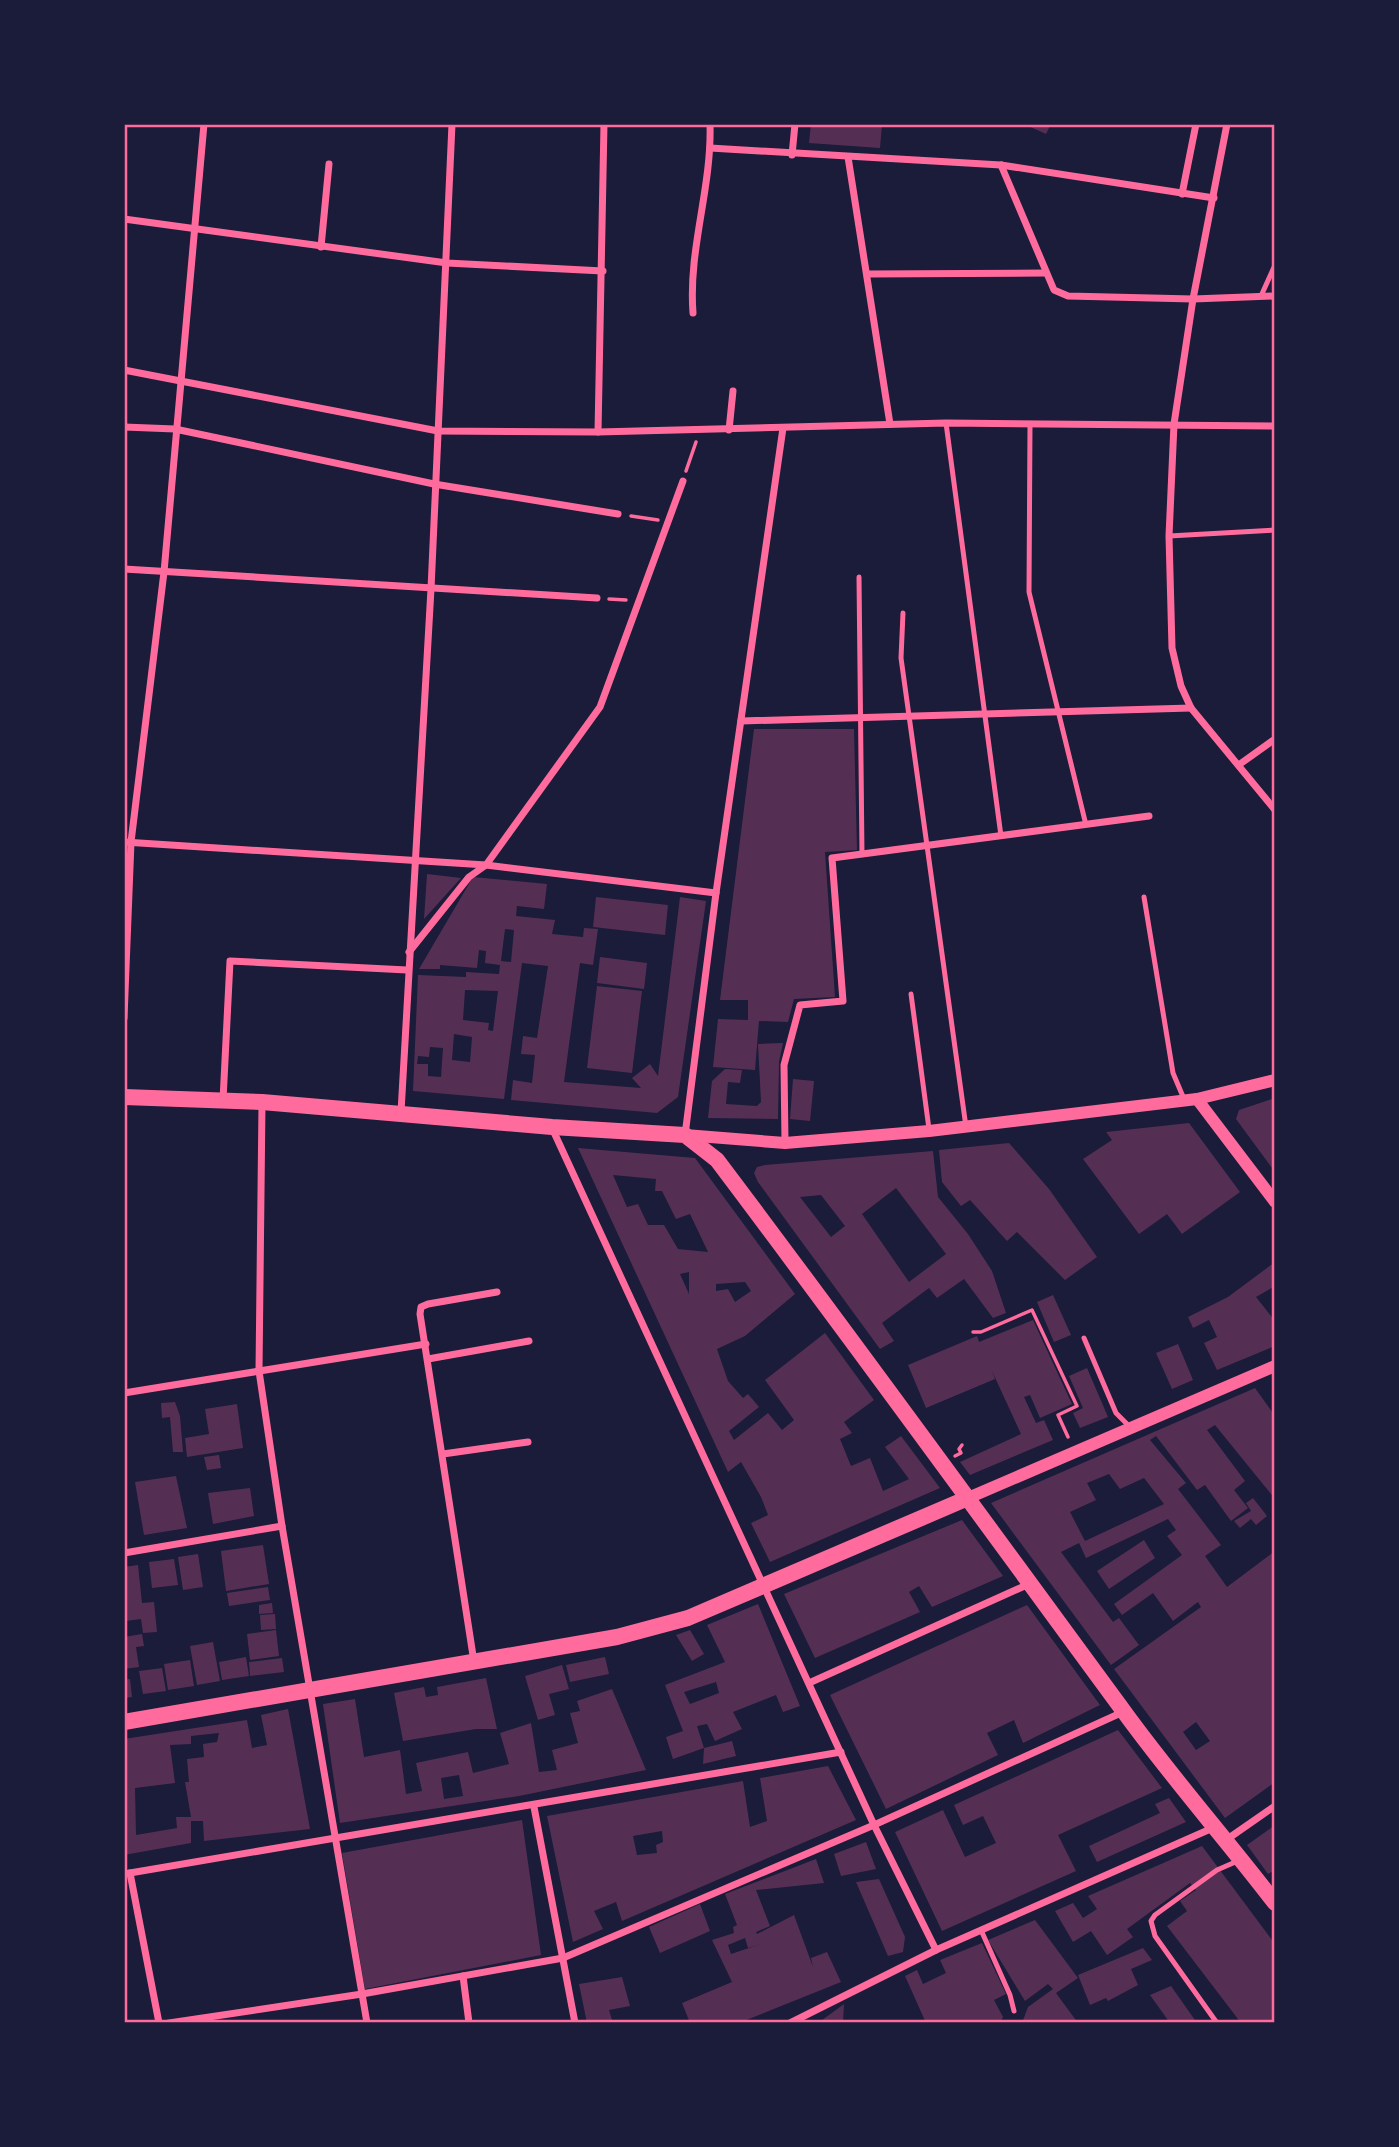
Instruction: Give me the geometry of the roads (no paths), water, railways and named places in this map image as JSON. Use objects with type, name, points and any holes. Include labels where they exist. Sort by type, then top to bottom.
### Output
[{"type":"main road","points":[[124,1097],[262,1102],[552,1127],[685,1135],[717,1160],[1124,1712],[1205,1819],[1215,1826],[1275,1903]]},
{"type":"main road","points":[[124,1722],[617,1637],[688,1618],[968,1498]]},
{"type":"street","points":[[124,1018],[127,842],[164,572],[174,429],[196,228],[204,124]]},
{"type":"street","points":[[401,1112],[413,861],[431,589],[452,124]]},
{"type":"street","points":[[598,432],[604,124]]},
{"type":"street","points":[[694,313],[691,278],[710,148],[710,124]]},
{"type":"street","points":[[792,155],[795,124]]},
{"type":"street","points":[[1182,194],[1196,124]]},
{"type":"street","points":[[1227,124],[1193,299],[1174,424],[1169,536],[1172,648],[1181,686],[1191,708],[1240,764],[1275,810]]},
{"type":"street","points":[[710,148],[792,155],[1001,165],[1214,198]]},
{"type":"street","points":[[848,157],[890,424]]},
{"type":"street","points":[[321,247],[329,164]]},
{"type":"street","points":[[1001,165],[1054,290],[1068,296],[1193,299],[1275,296]]},
{"type":"street","points":[[124,219],[447,263],[603,271]]},
{"type":"street","points":[[867,274],[1045,273]]},
{"type":"street","points":[[124,370],[438,430],[598,432],[946,423],[1275,426]]},
{"type":"street","points":[[729,430],[733,391]]},
{"type":"street","points":[[124,427],[174,429],[434,484],[618,514]]},
{"type":"street","points":[[783,428],[716,893],[685,1135],[785,1143],[929,1131],[1191,1100],[1275,1080]]},
{"type":"street","points":[[408,953],[469,877],[486,866],[600,707],[683,481]]},
{"type":"street","points":[[124,569],[597,598]]},
{"type":"street","points":[[741,721],[1191,708]]},
{"type":"street","points":[[1240,764],[1275,739]]},
{"type":"street","points":[[785,1143],[784,1065],[800,1005],[843,1001],[832,858],[1149,816]]},
{"type":"street","points":[[127,842],[486,866],[716,893]]},
{"type":"street","points":[[223,1100],[230,961],[407,970]]},
{"type":"street","points":[[1191,1100],[1275,1202]]},
{"type":"street","points":[[262,1102],[259,1371],[282,1526],[367,2023]]},
{"type":"street","points":[[552,1127],[765,1583],[874,1825],[936,1950]]},
{"type":"street","points":[[474,1663],[421,1307],[497,1292]]},
{"type":"street","points":[[428,1359],[529,1341]]},
{"type":"street","points":[[124,1393],[426,1344]]},
{"type":"street","points":[[968,1498],[1275,1366]]},
{"type":"street","points":[[443,1454],[528,1442]]},
{"type":"street","points":[[124,1553],[282,1526]]},
{"type":"street","points":[[810,1683],[1031,1583]]},
{"type":"street","points":[[169,2023],[362,1994],[563,1958],[874,1825],[1124,1712]]},
{"type":"street","points":[[159,2023],[127,1873],[335,1837],[534,1807],[841,1752]]},
{"type":"street","points":[[1226,1840],[1275,1806]]},
{"type":"street","points":[[534,1807],[575,2023]]},
{"type":"street","points":[[790,2023],[936,1950],[1215,1826]]},
{"type":"street","points":[[463,1976],[469,2023]]},
{"type":"lane","points":[[1261,296],[1275,265]]},
{"type":"lane","points":[[946,423],[1001,836]]},
{"type":"lane","points":[[1030,424],[1029,592],[1086,825]]},
{"type":"lane","points":[[1169,536],[1275,530]]},
{"type":"lane","points":[[859,577],[862,854]]},
{"type":"lane","points":[[903,613],[901,658],[967,1127]]},
{"type":"lane","points":[[1144,897],[1173,1073],[1191,1100]]},
{"type":"lane","points":[[911,994],[929,1131]]},
{"type":"lane","points":[[1084,1338],[1116,1413],[1130,1427]]},
{"type":"lane","points":[[1217,2023],[1155,1936],[1151,1929],[1152,1921],[1155,1915],[1217,1870],[1242,1860]]},
{"type":"lane","points":[[981,1930],[1013,2001],[1014,2011]]}]
